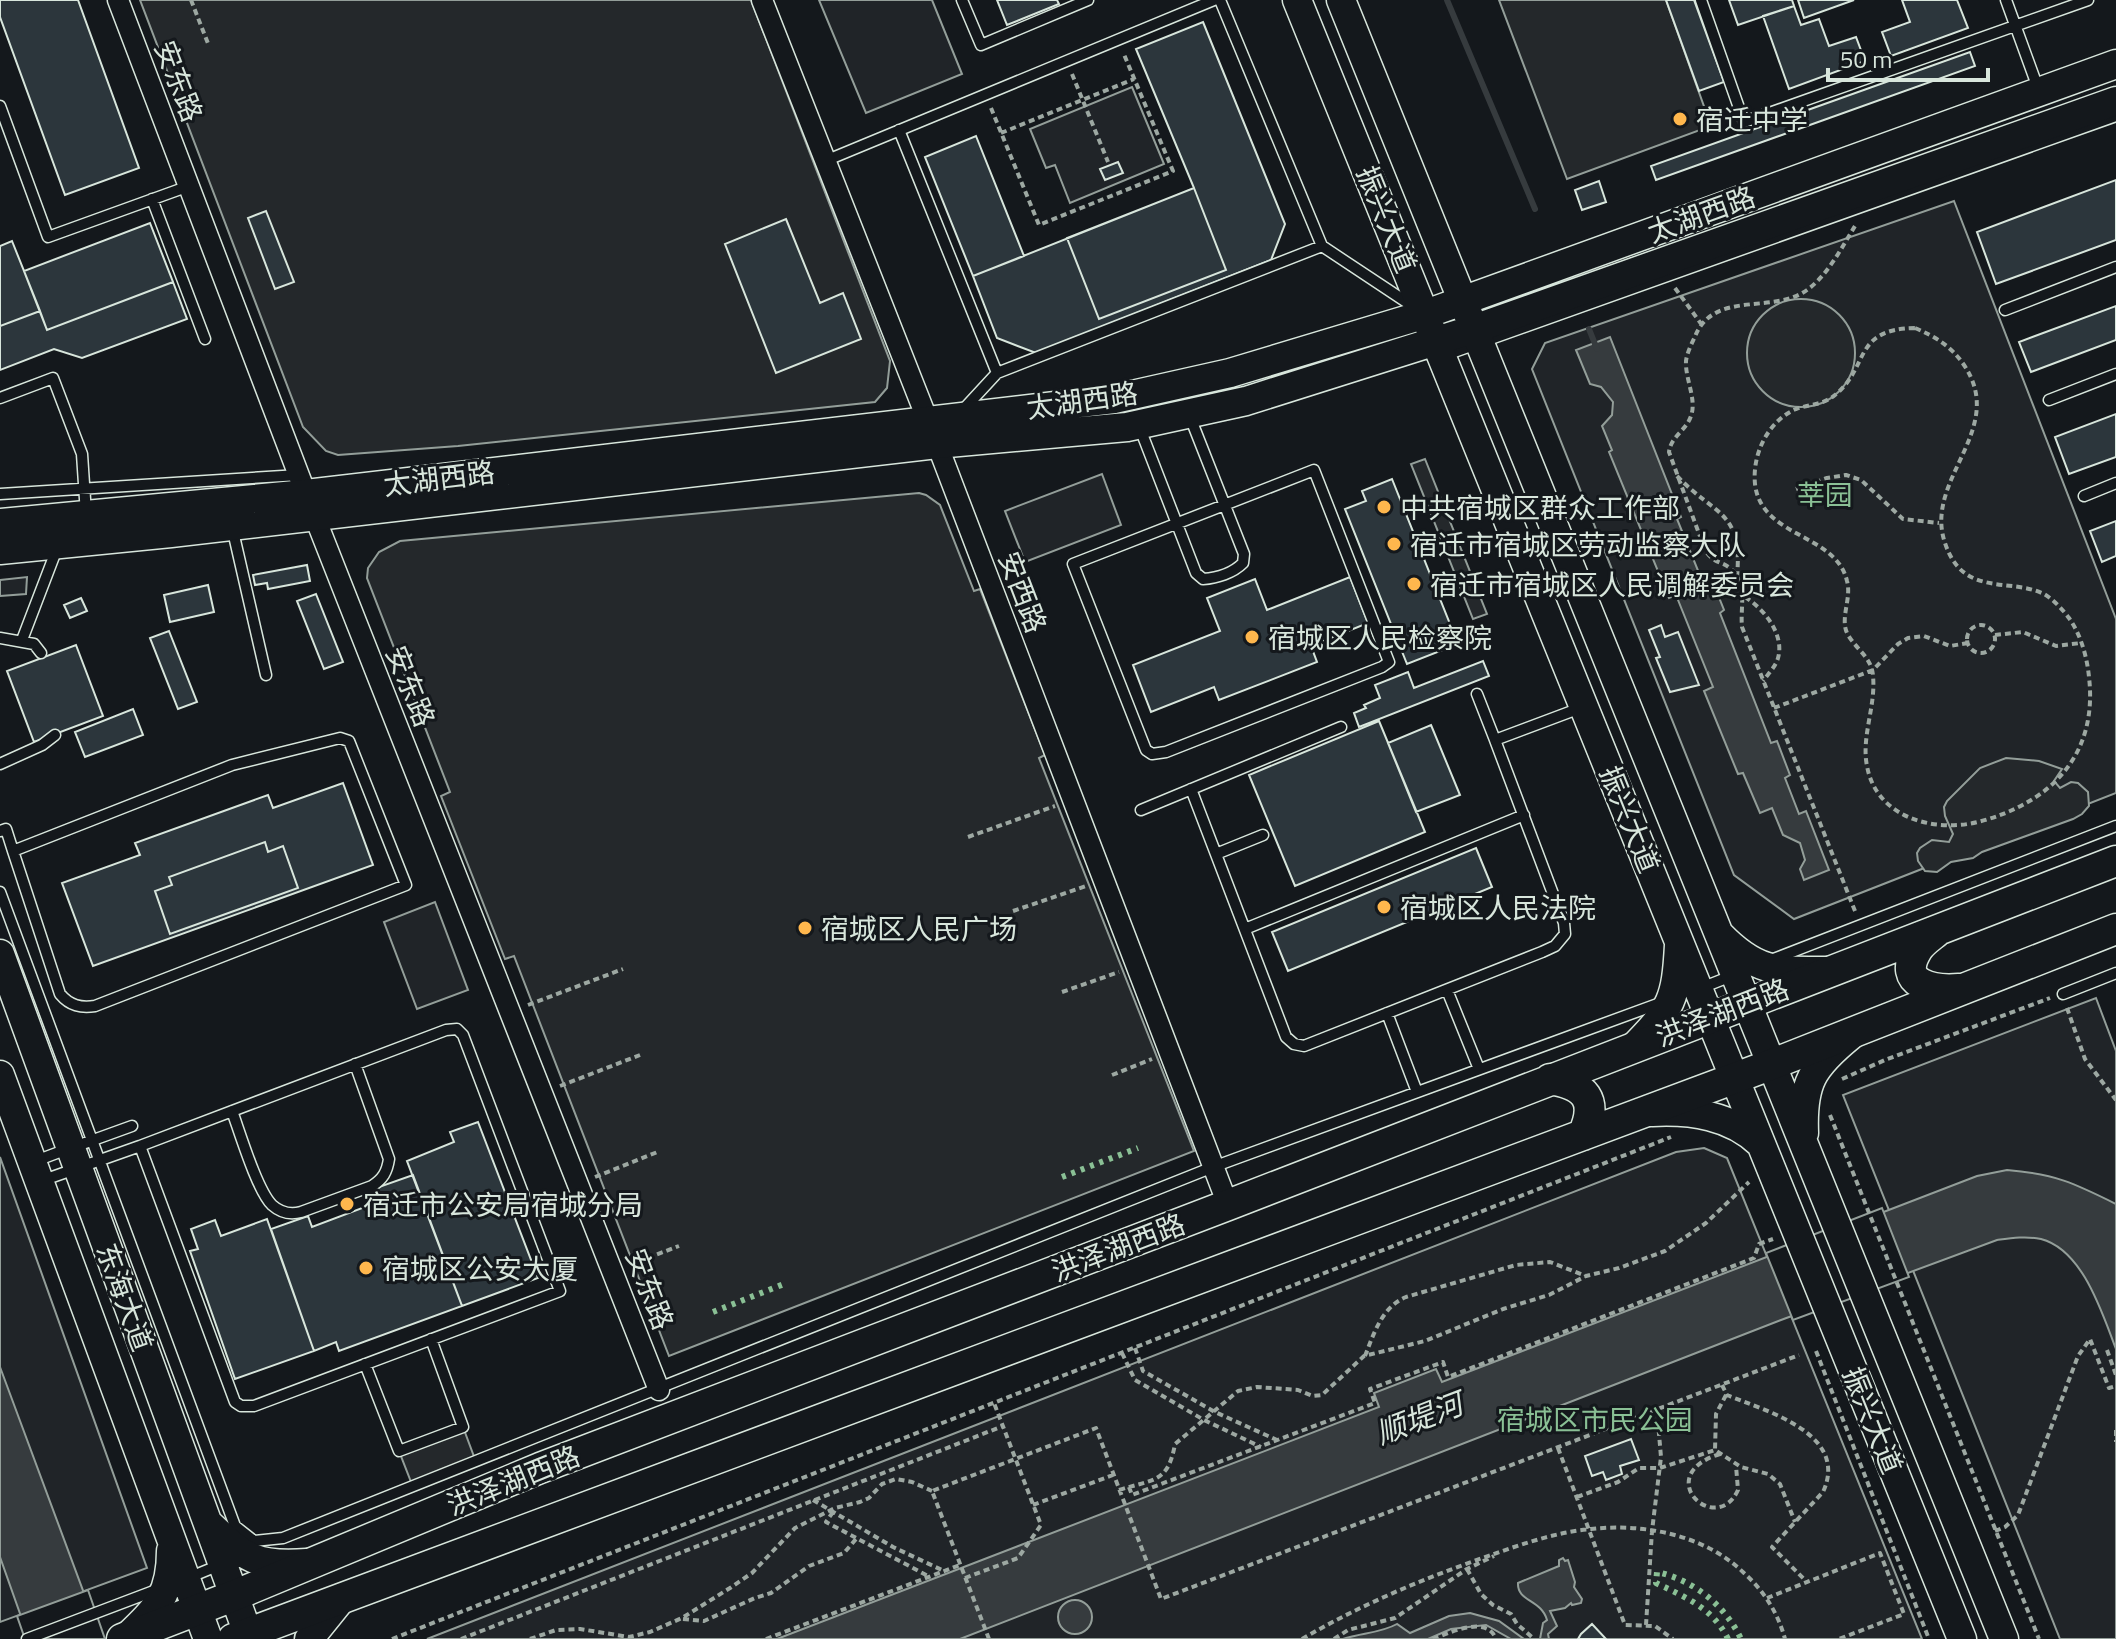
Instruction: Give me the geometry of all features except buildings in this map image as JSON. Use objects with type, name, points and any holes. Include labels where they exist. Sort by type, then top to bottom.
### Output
[{"type":"main road","name":"洪泽湖西路","points":[[124,1638],[540,1468],[1635,1046],[1694,1001],[1745,1004],[2116,861]]},
{"type":"main road","points":[[1940,928],[1918,948],[1911,966],[1915,978],[1923,987],[1938,991],[1966,988]]},
{"type":"main road","name":"洪泽湖西路","points":[[244,1637],[1770,1065],[2116,929]]},
{"type":"main road","points":[[1550,1079],[1570,1082],[1586,1097],[1590,1108],[1589,1121],[1583,1135]]},
{"type":"main road","points":[[380,1535],[369,1547],[366,1558],[375,1574],[394,1579]]},
{"type":"street","name":"安东路","points":[[118,0],[306,495],[659,1390]]},
{"type":"street","name":"安西路","points":[[762,0],[932,432],[1228,1205]]},
{"type":"street","name":"振兴大道","points":[[1297,0],[1679,941],[1694,1001],[1734,1078],[1761,1144],[1779,1190],[1827,1342],[1962,1639]]},
{"type":"street","name":"振兴大道","points":[[1341,0],[1714,927],[1746,970],[1745,1004],[2004,1639]]},
{"type":"street","name":"太湖西路","points":[[932,432],[957,416],[1114,399],[1230,373],[1426,314],[2116,64]]},
{"type":"street","name":"太湖西路","points":[[0,523],[85,501],[306,495],[932,432],[1138,424],[1246,401],[1477,336],[2116,101]]},
{"type":"street","points":[[1370,178],[1384,185],[1393,184],[1400,181],[1407,164]]},
{"type":"street","points":[[1496,486],[1501,466],[1510,462],[1521,463],[1532,474]]},
{"type":"street","name":"太湖西路","points":[[0,550],[231,526],[306,495]]},
{"type":"street","points":[[1655,881],[1665,885],[1676,884],[1685,878],[1690,869]]},
{"type":"street","name":"东海大道","points":[[0,954],[85,1154],[206,1521],[233,1559],[233,1596],[244,1637]]},
{"type":"street","points":[[1746,970],[1828,971]]},
{"type":"street","points":[[1635,1046],[1660,1021],[1694,1001]]},
{"type":"street","points":[[1804,1150],[1803,1103],[1807,1087],[1826,1055],[1853,1032]]},
{"type":"street","name":"东海大道","points":[[0,1075],[170,1538],[177,1582],[197,1610],[208,1639]]},
{"type":"street","points":[[1643,1112],[1684,1110],[1707,1115],[1733,1124],[1761,1144]]},
{"type":"street","points":[[1779,1190],[1784,1181],[1803,1173],[1815,1176]]},
{"type":"street","points":[[233,1559],[278,1565],[312,1563]]},
{"type":"street","points":[[124,1638],[152,1612],[177,1582]]},
{"type":"street","points":[[309,1639],[342,1598]]},
{"type":"lane","points":[[962,0],[981,45],[1088,0]]},
{"type":"lane","points":[[825,161],[1217,0],[1322,246],[1426,314]]},
{"type":"lane","points":[[1701,0],[1744,122],[2088,0]]},
{"type":"lane","points":[[2006,0],[2039,92]]},
{"type":"lane","points":[[0,106],[48,237],[189,186]]},
{"type":"lane","points":[[1477,336],[1666,276],[2116,116]]},
{"type":"lane","points":[[899,130],[997,373]]},
{"type":"lane","points":[[152,199],[205,339]]},
{"type":"lane","points":[[957,416],[997,373],[1322,246]]},
{"type":"lane","points":[[2005,310],[2116,267]]},
{"type":"lane","points":[[2049,400],[2116,374]]},
{"type":"lane","points":[[0,398],[53,378],[82,454],[85,501],[0,494]]},
{"type":"lane","points":[[1138,424],[1196,573],[1203,579],[1212,579],[1237,569],[1243,563],[1244,554],[1188,413]]},
{"type":"lane","points":[[1314,470],[1389,662],[1180,747],[1152,754],[1146,750],[1073,564],[1225,505],[1314,470]]},
{"type":"lane","points":[[2084,496],[2116,483]]},
{"type":"lane","points":[[231,526],[266,675]]},
{"type":"lane","points":[[22,640],[58,544]]},
{"type":"lane","points":[[0,638],[34,644],[41,653]]},
{"type":"lane","points":[[1191,789],[1286,1037],[1294,1044],[1304,1046],[1542,952],[1555,946],[1565,934],[1564,923],[1477,694]]},
{"type":"lane","points":[[1495,740],[1585,707]]},
{"type":"lane","points":[[1141,810],[1341,727]]},
{"type":"lane","points":[[0,764],[42,745],[55,735]]},
{"type":"lane","points":[[0,831],[6,829],[13,851],[60,994],[79,1007],[95,1006],[406,885],[349,741],[340,738],[232,765],[13,851]]},
{"type":"lane","points":[[1245,929],[1524,815]]},
{"type":"lane","points":[[27,1639],[177,1582],[1213,1167],[1479,1069],[1694,1001],[1746,970],[2116,826]]},
{"type":"lane","points":[[1216,854],[1263,835]]},
{"type":"lane","points":[[0,892],[85,1154],[235,1526],[254,1541],[283,1538]]},
{"type":"lane","points":[[2063,994],[2116,973]]},
{"type":"lane","points":[[1447,990],[1479,1069]]},
{"type":"lane","points":[[1387,1013],[1417,1092]]},
{"type":"lane","points":[[36,1172],[85,1154],[140,1146],[446,1030],[457,1029],[463,1035],[560,1291],[254,1406],[241,1406],[235,1402],[140,1146]]},
{"type":"lane","points":[[232,1111],[265,1196],[281,1212],[301,1212],[358,1191],[381,1180],[389,1159],[355,1064]]},
{"type":"lane","points":[[36,1172],[85,1154],[132,1126]]},
{"type":"lane","points":[[365,1364],[399,1451],[463,1427],[431,1339]]},
{"type":"path","points":[[191,0],[209,46]]},
{"type":"path","points":[[985,95],[1039,225],[1173,171],[1118,40]]},
{"type":"path","points":[[1067,61],[1108,162]]},
{"type":"path","points":[[1001,133],[1134,79]]},
{"type":"path","points":[[1763,681],[1779,658],[1774,627],[1744,596],[1731,569],[1712,560],[1705,550],[1669,452],[1670,441],[1691,416],[1686,361],[1709,316],[1725,308],[1779,303],[1807,290],[1841,249],[1870,204]]},
{"type":"path","points":[[1666,276],[1702,325]]},
{"type":"path","points":[[1915,328],[1936,337],[1955,352],[1970,374],[1977,395],[1977,418],[1973,433],[1942,503],[1939,523],[1945,546],[1955,563],[1972,577],[1989,585],[2043,593],[2069,617],[2081,643],[2088,665],[2091,711],[2083,744],[2060,779],[2039,796],[1976,823],[1950,826],[1913,821],[1889,806],[1874,789],[1866,765],[1873,707],[1873,670],[1847,633],[1844,618],[1849,597],[1842,566],[1829,552],[1782,526],[1762,505],[1755,488],[1762,442],[1771,428],[1791,412],[1834,396],[1873,340],[1896,329],[1915,328]]},
{"type":"path","points":[[1675,474],[1689,489],[1719,510],[1733,526],[1739,548],[1737,579]]},
{"type":"path","points":[[1796,489],[1846,475],[1861,480],[1903,519],[1939,523]]},
{"type":"path","points":[[1744,596],[1740,611],[1742,627],[1861,926]]},
{"type":"path","points":[[1979,625],[1988,626],[1995,635],[1993,646],[1986,652],[1973,650],[1968,643],[1971,629],[1979,625]]},
{"type":"path","points":[[1995,635],[2023,632],[2056,646],[2081,643]]},
{"type":"path","points":[[1774,708],[1873,670],[1908,638],[1924,636],[1950,646],[1968,643]]},
{"type":"path","points":[[968,837],[1073,799]]},
{"type":"path","points":[[1013,911],[1103,880]]},
{"type":"path","points":[[1062,992],[1136,965]]},
{"type":"path","points":[[510,1012],[623,969]]},
{"type":"path","points":[[1831,1084],[1885,1060],[2063,994],[2085,1059],[2116,1100]]},
{"type":"path","points":[[1112,1075],[1169,1053]]},
{"type":"path","points":[[542,1093],[640,1055]]},
{"type":"path","points":[[1827,1108],[2039,1639]]},
{"type":"path","points":[[392,1639],[1675,1136]]},
{"type":"path","points":[[578,1183],[660,1151]]},
{"type":"path","points":[[1364,1356],[1425,1341],[1503,1309],[1549,1295],[1586,1276],[1665,1251],[1706,1223],[1749,1182],[1745,1172]]},
{"type":"path","points":[[1129,1487],[1132,1495],[1375,1403],[1370,1389],[1443,1362],[1448,1377],[1754,1258],[1759,1244],[1773,1240]]},
{"type":"path","points":[[613,1271],[679,1246]]},
{"type":"path","points":[[1120,1492],[1164,1475],[1172,1463],[1175,1444],[1238,1391],[1257,1387],[1322,1395],[1364,1356],[1377,1325],[1392,1303],[1516,1265],[1550,1262],[1586,1276]]},
{"type":"path","points":[[1995,1531],[2005,1527],[2018,1515],[2078,1356],[2090,1339],[2109,1388],[2116,1386]]},
{"type":"path","points":[[1827,1342],[1929,1639]]},
{"type":"path","points":[[1135,1348],[1143,1371],[1215,1412],[1277,1440]]},
{"type":"path","points":[[2107,1350],[2116,1375]]},
{"type":"path","points":[[1122,1353],[1135,1380],[1204,1420],[1261,1447]]},
{"type":"path","points":[[932,1491],[1096,1428],[1161,1599],[1799,1355]]},
{"type":"path","points":[[1722,1385],[1727,1395],[1798,1424],[1820,1445],[1825,1455],[1827,1483],[1823,1492],[1772,1547],[1807,1582]]},
{"type":"path","points":[[1718,1452],[1716,1414],[1727,1395]]},
{"type":"path","points":[[966,1578],[1018,1558],[1041,1525],[994,1403]]},
{"type":"path","points":[[1646,1625],[1660,1468],[1657,1411]]},
{"type":"path","points":[[461,1639],[1003,1426]]},
{"type":"path","points":[[2116,1430],[2116,1442]]},
{"type":"path","points":[[1558,1448],[1625,1625],[1655,1626],[1673,1639]]},
{"type":"path","points":[[1718,1452],[1735,1464],[1768,1474],[1780,1484],[1795,1522]]},
{"type":"path","points":[[1718,1452],[1703,1459],[1691,1471],[1688,1487],[1704,1506],[1721,1507],[1735,1497],[1740,1481],[1735,1464]]},
{"type":"path","points":[[1577,1497],[1618,1482],[1639,1468],[1660,1468],[1718,1452]]},
{"type":"path","points":[[1033,1505],[1114,1475]]},
{"type":"path","points":[[530,1639],[556,1630],[580,1629],[629,1638],[650,1632],[682,1618],[752,1573],[795,1528],[869,1498],[882,1484],[896,1479],[932,1491],[988,1636],[980,1639]]},
{"type":"path","points":[[813,1500],[893,1547],[944,1571]]},
{"type":"path","points":[[832,1511],[826,1522],[930,1577]]},
{"type":"path","points":[[1302,1639],[1374,1600],[1518,1546],[1588,1529],[1630,1527],[1712,1549],[1736,1565],[1767,1598],[1785,1639]]},
{"type":"path","points":[[682,1618],[691,1622],[704,1621],[771,1593],[809,1566],[844,1553],[856,1539]]},
{"type":"path","points":[[1334,1639],[1348,1630],[1395,1618],[1467,1569],[1518,1546]]},
{"type":"path","points":[[1767,1598],[1880,1553],[1904,1614],[1840,1639]]},
{"type":"path","points":[[766,1639],[960,1565]]},
{"type":"path","points":[[1467,1569],[1481,1594],[1493,1605],[1511,1614],[1533,1638]]},
{"type":"path","points":[[1433,1639],[1454,1631],[1485,1627],[1493,1632],[1496,1639]]},
{"type":"green space","points":[[819,0],[932,0],[962,74],[866,113]]},
{"type":"green space","points":[[1132,87],[1164,164],[1070,203],[1055,165],[1046,168],[1030,129]]},
{"type":"green space","name":"莘园","points":[[1954,201],[2116,619],[2116,793],[1794,919],[1734,875],[1532,369],[1545,343]]},
{"type":"green space","points":[[1102,474],[1121,525],[1025,562],[1005,511]]},
{"type":"green space","points":[[27,577],[26,594],[0,596],[0,580]]},
{"type":"green space","points":[[435,902],[468,990],[417,1009],[384,922]]},
{"type":"green space","points":[[2096,998],[2116,1051],[2116,1639],[2060,1639],[1843,1095]]},
{"type":"green space","name":"宿城区市民公园","points":[[1704,1148],[1727,1158],[1922,1639],[427,1639],[1676,1152]]},
{"type":"green space","points":[[0,1157],[147,1568],[0,1622]]},
{"type":"shaded area","points":[[140,0],[751,0],[890,361],[887,388],[875,402],[458,446],[338,455],[326,451],[303,427]]},
{"type":"shaded area","points":[[1499,0],[1666,0],[1711,126],[1567,179]]},
{"type":"shaded area","points":[[1801,299],[1822,303],[1839,315],[1851,332],[1855,353],[1851,374],[1839,391],[1822,403],[1801,407],[1780,403],[1763,391],[1751,374],[1747,353],[1751,332],[1763,315],[1780,303]]},
{"type":"shaded area","points":[[1425,459],[1487,614],[1473,619],[1411,464]]},
{"type":"shaded area","name":"宿城区人民广场","points":[[919,493],[940,505],[974,591],[980,589],[1045,755],[1039,758],[1194,1151],[669,1356],[514,956],[505,959],[441,796],[450,792],[367,578],[368,568],[379,552],[400,541]]},
{"type":"shaded area","points":[[2006,758],[2039,761],[2062,769],[2054,781],[2060,788],[2071,782],[2078,783],[2088,792],[2089,806],[2073,819],[1973,858],[1951,862],[1937,872],[1925,871],[1918,861],[1920,848],[1932,840],[1949,842],[1953,834],[1945,816],[1947,801],[1980,768]]},
{"type":"shaded area","points":[[463,1427],[476,1462],[413,1487],[399,1451]]},
{"type":"water","points":[[1610,337],[1681,517],[1677,519],[1701,578],[1710,575],[1724,610],[1720,613],[1771,743],[1777,741],[1790,775],[1785,778],[1799,814],[1806,811],[1829,870],[1804,880],[1800,869],[1805,860],[1800,843],[1783,835],[1772,808],[1760,813],[1743,773],[1738,774],[1704,691],[1713,687],[1676,595],[1669,598],[1609,452],[1612,450],[1602,426],[1612,415],[1613,402],[1601,387],[1590,384],[1576,350]]},
{"type":"water","name":"顺堤河","points":[[2007,1170],[2064,1181],[2116,1204],[2116,1349],[2089,1285],[2079,1269],[2056,1245],[2024,1237],[1997,1240],[1781,1320],[960,1639],[777,1639],[1379,1407],[1374,1393],[1436,1369],[1442,1382],[1977,1176]]},
{"type":"water","points":[[0,1367],[101,1639],[29,1639],[0,1557]]},
{"type":"water","points":[[1559,1560],[1568,1560],[1581,1603],[1571,1603],[1565,1608],[1550,1611],[1557,1626],[1548,1634],[1549,1639],[1540,1639],[1543,1623],[1547,1620],[1540,1608],[1521,1594],[1518,1583],[1559,1566]]},
{"type":"water","points":[[1075,1600],[1087,1605],[1092,1617],[1087,1629],[1075,1634],[1063,1629],[1058,1617],[1063,1605]]},
{"type":"water","points":[[1470,1613],[1499,1621],[1524,1639],[1511,1639],[1486,1625],[1451,1629],[1428,1639],[1343,1639],[1397,1624],[1410,1633],[1449,1616]]},
{"type":"pier","points":[[1882,1208],[1909,1277],[1793,1320],[1766,1253]]},
{"type":"pier","points":[[88,1590],[105,1639],[25,1639],[17,1616]]},
{"type":"waterway","points":[[1447,0],[1535,209]]},
{"type":"waterway","points":[[1589,329],[1597,349]]},
{"type":"hedge","points":[[1062,1177],[1138,1148]]},
{"type":"hedge","points":[[713,1312],[784,1284]]},
{"type":"hedge","points":[[1728,1639],[1706,1611],[1656,1583],[1657,1572],[1683,1581],[1706,1596],[1726,1615],[1741,1639]]},
{"type":"place","name":"宿迁中学","points":[[1680,119]]},
{"type":"place","name":"中共宿城区群众工作部","points":[[1384,507]]},
{"type":"place","name":"宿迁市宿城区劳动监察大队","points":[[1394,544]]},
{"type":"place","name":"宿迁市宿城区人民调解委员会","points":[[1414,584]]},
{"type":"place","name":"宿城区人民检察院","points":[[1252,637]]},
{"type":"place","name":"宿城区人民法院","points":[[1384,907]]},
{"type":"place","name":"宿城区人民广场","points":[[805,928]]},
{"type":"place","name":"宿迁市公安局宿城分局","points":[[347,1204]]},
{"type":"place","name":"宿城区公安大厦","points":[[366,1268]]}]
